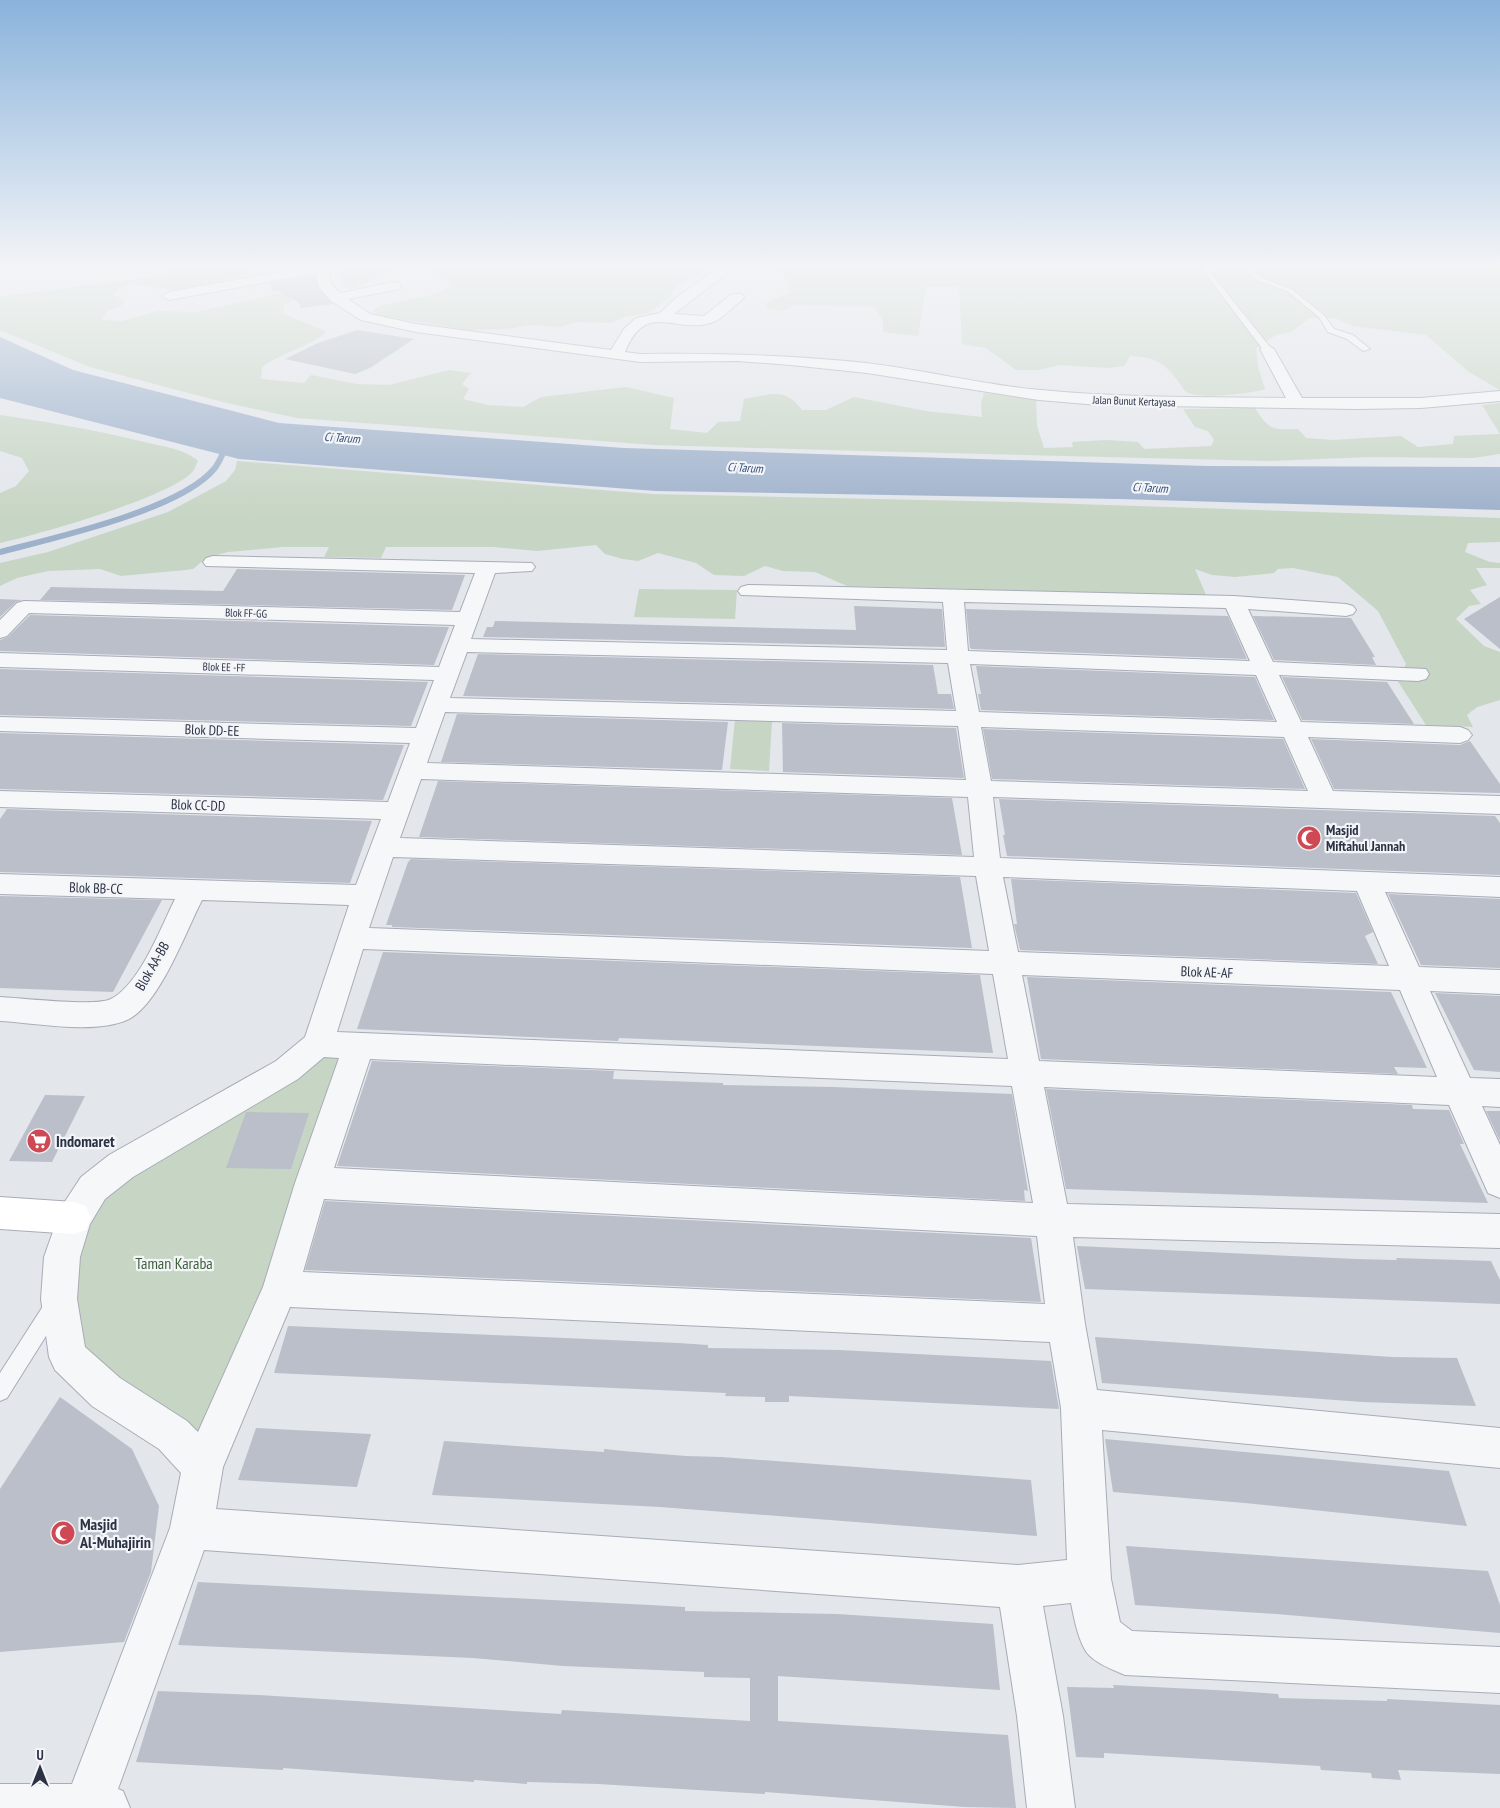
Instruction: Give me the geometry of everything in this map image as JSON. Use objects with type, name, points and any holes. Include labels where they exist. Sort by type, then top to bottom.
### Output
[{"type":"street","name":"Jalan Bunut Kertayasa","points":[[578,350],[616,356],[783,360],[867,368],[1039,394],[1098,400],[1421,403],[1500,396]]},
{"type":"street","points":[[616,356],[619,350]]},
{"type":"street","points":[[1268,350],[1297,403]]},
{"type":"street","points":[[213,562],[525,567]]},
{"type":"street","points":[[202,1467],[173,1435],[106,1392],[68,1357],[59,1299],[62,1257],[74,1218],[93,1188],[121,1166],[282,1073],[304,1058],[318,1044],[351,938],[383,847],[413,771],[487,567]]},
{"type":"street","points":[[748,591],[953,594],[1234,602],[1346,610]]},
{"type":"street","points":[[953,594],[958,657],[980,789],[988,867],[1053,1220],[1066,1324],[1081,1408],[1089,1578],[1096,1617],[1103,1637],[1125,1653],[1500,1670]]},
{"type":"street","points":[[1234,602],[1263,668],[1326,800]]},
{"type":"street","name":"Blok FF-GG","points":[[0,632],[24,607],[469,618]]},
{"type":"street","points":[[460,644],[958,657],[1418,674]]},
{"type":"street","name":"Blok EE -FF","points":[[0,660],[448,674]]},
{"type":"street","points":[[437,705],[969,719],[1460,735]]},
{"type":"street","name":"Blok DD-EE","points":[[0,724],[425,736]]},
{"type":"street","points":[[413,771],[1500,805]]},
{"type":"street","name":"Blok CC-DD","points":[[0,799],[396,811]]},
{"type":"street","points":[[383,847],[988,867],[1500,887]]},
{"type":"street","points":[[1366,882],[1500,1182]]},
{"type":"street","name":"Blok BB-CC","points":[[0,884],[192,892],[366,895]]},
{"type":"street","name":"Blok AA-BB","points":[[0,1009],[97,1013],[117,1010],[130,1002],[147,981],[192,892]]},
{"type":"street","name":"Blok AE-AF","points":[[351,938],[1500,982]]},
{"type":"street","points":[[318,1044],[1500,1093]]},
{"type":"street","points":[[0,1808],[94,1808],[191,1528],[202,1467],[280,1289],[312,1183],[359,1046]]},
{"type":"street","points":[[312,1183],[1053,1220],[1500,1231]]},
{"type":"street","points":[[0,1213],[74,1218]]},
{"type":"street","points":[[280,1289],[1066,1324]]},
{"type":"street","points":[[1081,1408],[1500,1448]]},
{"type":"street","points":[[191,1528],[1018,1587],[1089,1578]]},
{"type":"street","points":[[1018,1587],[1040,1716],[1051,1808]]},
{"type":"lane","points":[[0,1391],[59,1299]]},
{"type":"green space","points":[[50,350],[293,350],[262,367],[261,379],[304,383],[311,375],[357,384],[389,385],[449,370],[471,373],[462,384],[469,389],[463,399],[488,405],[523,407],[541,397],[626,387],[674,398],[670,429],[707,433],[718,422],[740,421],[744,399],[769,394],[783,395],[796,402],[802,410],[826,410],[854,397],[926,411],[982,417],[981,403],[984,393],[1036,399],[1037,426],[1044,448],[1073,447],[1072,442],[1106,440],[1138,442],[1144,449],[1211,446],[1214,440],[1208,431],[1195,427],[1183,409],[1255,408],[1268,425],[1277,429],[1298,429],[1306,438],[1333,440],[1401,436],[1418,447],[1453,444],[1454,436],[1500,434],[1500,454],[1473,458],[1370,457],[1268,461],[654,445],[297,418],[223,402],[90,367]]},
{"type":"green space","points":[[989,350],[1256,350],[1258,367],[1265,389],[1248,393],[1215,396],[1195,395],[1188,393],[1168,369],[1158,362],[1152,359],[1130,356],[1124,366],[1107,368],[1059,365],[1039,370],[1016,370]]},
{"type":"green space","points":[[1444,350],[1500,350],[1500,390],[1469,372]]},
{"type":"green space","points":[[1500,403],[1500,434],[1482,405]]},
{"type":"green space","points":[[0,415],[54,423],[165,447],[180,451],[198,461],[193,471],[180,481],[159,492],[102,514],[0,543],[0,493],[16,486],[29,471],[22,458],[0,451]]},
{"type":"green space","points":[[237,461],[652,494],[1016,502],[1500,518],[1500,542],[1468,543],[1465,552],[1490,562],[1500,563],[1500,568],[1476,568],[1487,585],[1470,590],[1481,604],[1469,606],[1456,619],[1484,646],[1500,652],[1500,700],[1477,707],[1467,715],[1473,727],[1426,725],[1397,680],[1406,664],[1378,611],[1338,577],[1293,568],[1278,569],[1274,573],[1235,577],[1212,575],[1195,569],[1206,595],[847,586],[815,572],[783,571],[765,566],[744,576],[714,575],[696,563],[658,553],[638,561],[605,554],[596,545],[537,551],[493,547],[386,547],[381,558],[324,557],[329,547],[283,547],[228,552],[206,558],[193,569],[121,576],[100,569],[48,571],[17,578],[0,586],[0,563],[48,552],[168,512],[226,481],[235,470]]},
{"type":"green space","points":[[639,589],[737,590],[735,619],[634,617]]},
{"type":"green space","points":[[735,719],[772,721],[769,771],[730,769]]},
{"type":"green space","name":"Taman Karaba","points":[[359,1046],[203,1467],[106,1392],[59,1299],[74,1218],[304,1057]]},
{"type":"water","name":"Ci Tarum","points":[[0,350],[30,350],[73,370],[279,423],[624,448],[1207,466],[1500,467],[1500,510],[1119,499],[656,491],[239,459],[0,398]]},
{"type":"building","points":[[303,350],[397,350],[370,368],[355,374],[285,359]]},
{"type":"building","points":[[237,569],[465,575],[452,610],[40,600],[51,587],[223,591]]},
{"type":"building","points":[[1500,597],[1500,649],[1464,619]]},
{"type":"building","points":[[0,599],[22,600],[16,602],[0,617]]},
{"type":"building","points":[[854,606],[942,609],[945,647],[483,637],[487,627],[493,627],[495,621],[856,630]]},
{"type":"building","points":[[966,609],[1228,616],[1247,659],[972,649],[970,648]]},
{"type":"building","points":[[30,615],[449,627],[434,665],[0,651],[0,640],[8,637]]},
{"type":"building","points":[[1253,616],[1351,618],[1375,657],[1372,657],[1376,665],[1274,660]]},
{"type":"building","points":[[478,654],[933,665],[938,694],[951,694],[954,709],[463,696]]},
{"type":"building","points":[[976,666],[1255,677],[1274,720],[981,710],[978,694],[981,694]]},
{"type":"building","points":[[0,669],[428,682],[411,726],[0,715]]},
{"type":"building","points":[[1282,677],[1387,682],[1414,724],[1302,720]]},
{"type":"building","points":[[457,714],[728,722],[722,770],[441,762]]},
{"type":"building","points":[[782,723],[956,728],[964,778],[783,772]]},
{"type":"building","points":[[983,729],[1283,739],[1305,789],[992,779]]},
{"type":"building","points":[[0,733],[404,745],[383,800],[0,789]]},
{"type":"building","points":[[1311,739],[1460,745],[1470,741],[1500,784],[1500,793],[1334,789]]},
{"type":"building","points":[[438,781],[952,798],[962,855],[419,837]]},
{"type":"building","points":[[999,799],[1495,816],[1500,823],[1500,875],[1007,856]]},
{"type":"building","points":[[7,809],[372,821],[350,883],[0,872],[0,819]]},
{"type":"building","points":[[411,859],[960,877],[972,948],[392,927],[392,925],[386,925],[408,862]]},
{"type":"building","points":[[1011,879],[1356,893],[1373,932],[1365,936],[1378,964],[1020,950],[1014,924],[1017,924]]},
{"type":"building","points":[[1388,894],[1500,899],[1500,968],[1421,965]]},
{"type":"building","points":[[0,896],[162,900],[113,992],[0,988]]},
{"type":"building","points":[[383,952],[980,975],[993,1053],[619,1038],[618,1041],[357,1029]]},
{"type":"building","points":[[1027,977],[1391,992],[1427,1068],[1394,1067],[1398,1074],[1041,1059]]},
{"type":"building","points":[[1435,993],[1500,996],[1500,1072],[1474,1070]]},
{"type":"building","points":[[372,1061],[614,1071],[613,1079],[723,1083],[723,1085],[1012,1094],[1028,1191],[1024,1190],[1025,1201],[337,1166]]},
{"type":"building","points":[[1046,1089],[1412,1105],[1413,1109],[1449,1110],[1464,1144],[1460,1144],[1488,1203],[1066,1189]]},
{"type":"building","points":[[45,1095],[85,1096],[52,1162],[9,1161]]},
{"type":"building","points":[[1486,1111],[1500,1111],[1500,1141]]},
{"type":"building","points":[[246,1112],[309,1113],[291,1169],[226,1168]]},
{"type":"building","points":[[325,1201],[1031,1238],[1041,1302],[305,1270]]},
{"type":"building","points":[[1077,1246],[1356,1259],[1397,1260],[1396,1258],[1491,1261],[1500,1280],[1500,1304],[1085,1289]]},
{"type":"building","points":[[288,1326],[678,1343],[708,1345],[708,1348],[839,1350],[1051,1361],[1059,1409],[789,1396],[789,1402],[765,1402],[765,1397],[725,1396],[726,1393],[274,1373]]},
{"type":"building","points":[[1095,1337],[1392,1357],[1457,1358],[1476,1406],[1363,1402],[1102,1383]]},
{"type":"building","points":[[60,1397],[132,1449],[159,1506],[151,1572],[124,1642],[0,1652],[0,1489]]},
{"type":"building","points":[[256,1428],[371,1434],[357,1487],[238,1480]]},
{"type":"building","points":[[1105,1439],[1449,1471],[1467,1526],[1245,1503],[1113,1492]]},
{"type":"building","points":[[444,1441],[604,1452],[604,1449],[1031,1480],[1037,1536],[660,1507],[432,1495]]},
{"type":"building","points":[[1126,1546],[1488,1571],[1500,1605],[1500,1633],[1276,1614],[1135,1605]]},
{"type":"building","points":[[198,1582],[685,1607],[685,1611],[837,1614],[993,1624],[1000,1690],[778,1676],[778,1721],[1008,1735],[1016,1808],[965,1807],[765,1792],[765,1794],[598,1784],[527,1782],[527,1784],[474,1780],[474,1782],[283,1768],[283,1770],[136,1762],[158,1691],[259,1695],[561,1714],[562,1710],[750,1721],[750,1678],[704,1677],[704,1672],[563,1666],[473,1658],[178,1645]]},
{"type":"building","points":[[1113,1685],[1278,1694],[1279,1698],[1387,1701],[1387,1699],[1500,1705],[1500,1774],[1398,1770],[1401,1780],[1372,1778],[1371,1773],[1321,1770],[1320,1766],[1104,1753],[1104,1758],[1076,1757],[1067,1687],[1114,1688]]},
{"type":"waterway","points":[[0,552],[114,521],[146,510],[174,497],[197,484],[214,469],[227,445]]},
{"type":"place","name":"Masjid Miftahul Jannah","points":[[1309,838]]},
{"type":"place","name":"Indomaret","points":[[39,1141]]},
{"type":"place","name":"Masjid Al-Muhajirin","points":[[63,1533]]}]
